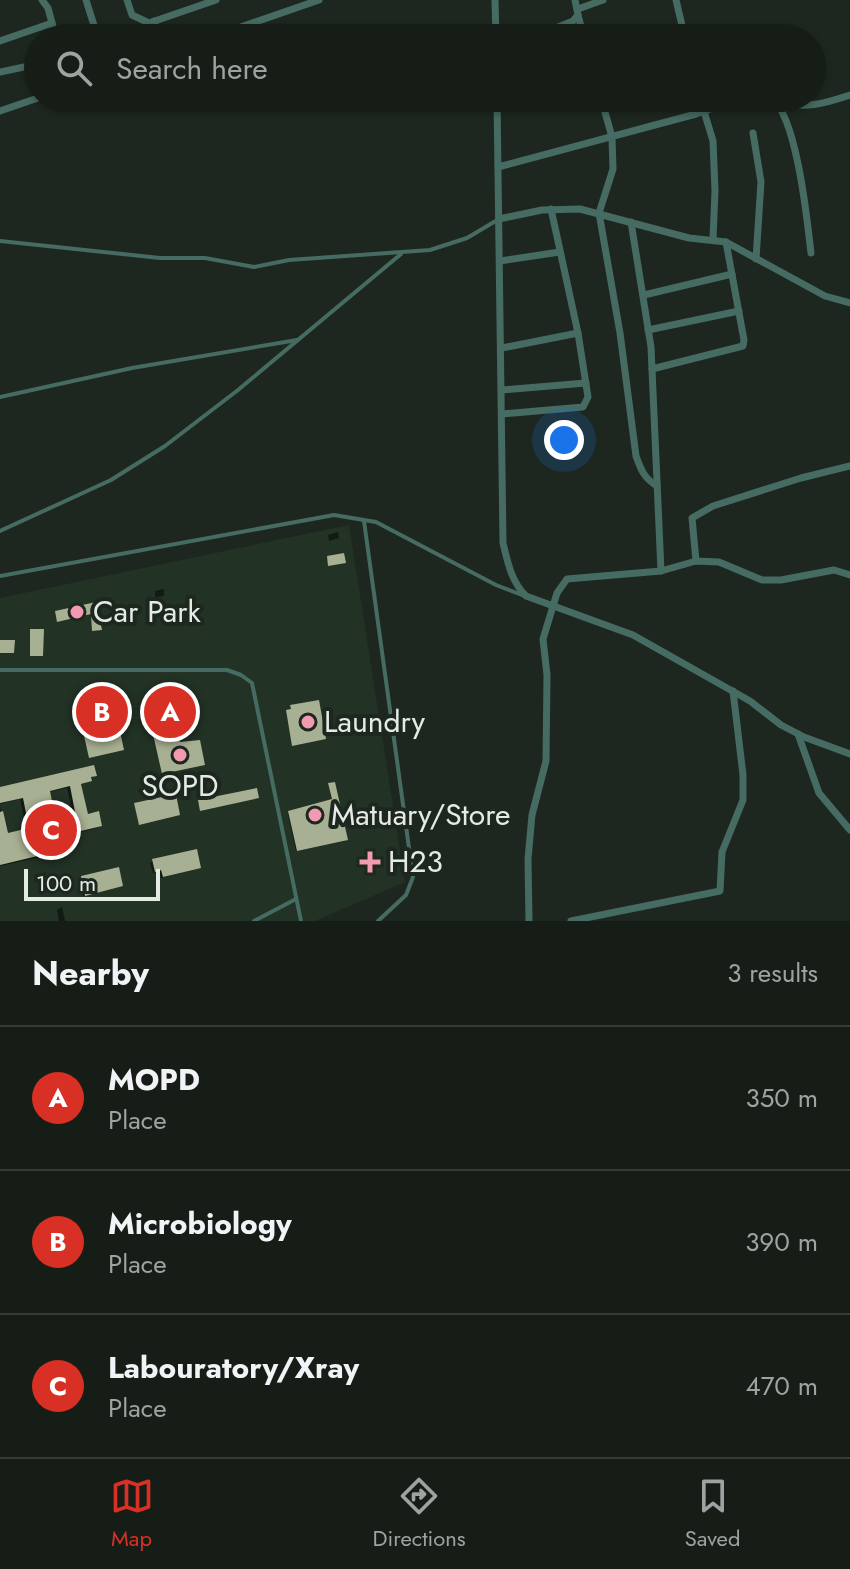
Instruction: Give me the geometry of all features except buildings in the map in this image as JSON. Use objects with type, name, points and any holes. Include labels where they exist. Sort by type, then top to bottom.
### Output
[{"type":"street","points":[[42,0],[48,8],[52,23],[49,24]]},
{"type":"street","points":[[86,0],[94,24]]},
{"type":"street","points":[[127,0],[132,15],[140,21],[154,21],[216,0]]},
{"type":"street","points":[[250,24],[319,0]]},
{"type":"street","points":[[495,0],[496,24]]},
{"type":"street","points":[[575,0],[581,24]]},
{"type":"street","points":[[566,24],[573,21],[578,12],[603,0]]},
{"type":"street","points":[[676,0],[682,24]]},
{"type":"street","points":[[0,41],[24,33]]},
{"type":"street","points":[[0,72],[24,67]]},
{"type":"street","points":[[826,103],[850,95]]},
{"type":"street","points":[[0,111],[24,103]]},
{"type":"street","points":[[497,112],[503,543],[517,587],[526,596],[633,635],[733,691],[798,734],[850,754]]},
{"type":"street","points":[[605,112],[612,137],[611,180],[599,213],[620,333],[636,456],[647,480],[657,486]]},
{"type":"street","points":[[498,167],[700,112]]},
{"type":"street","points":[[704,112],[713,141],[715,166],[713,239]]},
{"type":"street","points":[[779,112],[794,148],[802,180],[811,253]]},
{"type":"street","points":[[753,133],[761,182],[756,259]]},
{"type":"street","points":[[499,219],[551,209],[580,209],[689,238],[726,242],[825,296],[850,303]]},
{"type":"street","points":[[502,414],[583,407],[588,397],[578,333],[551,209]]},
{"type":"street","points":[[631,222],[644,295],[652,369],[661,571]]},
{"type":"street","points":[[652,369],[743,346],[726,242]]},
{"type":"street","points":[[500,261],[560,252]]},
{"type":"street","points":[[644,295],[732,274]]},
{"type":"street","points":[[648,330],[739,311]]},
{"type":"street","points":[[502,348],[578,333]]},
{"type":"street","points":[[502,390],[586,383]]},
{"type":"street","points":[[696,561],[692,518],[713,506],[850,466]]},
{"type":"street","points":[[529,921],[528,859],[532,815],[546,761],[547,675],[543,639],[557,593],[567,579],[661,571],[696,561],[719,562],[762,580],[781,580],[834,570],[850,575]]},
{"type":"street","points":[[571,921],[720,891],[722,852],[743,800],[733,691]]},
{"type":"street","points":[[798,734],[819,793],[850,830]]},
{"type":"lane","points":[[0,241],[160,258],[205,258],[254,267],[289,260],[446,247],[499,219]]},
{"type":"lane","points":[[0,531],[111,480],[165,446],[403,252]]},
{"type":"lane","points":[[0,397],[132,368],[299,339]]},
{"type":"lane","points":[[0,576],[334,515],[376,522],[496,585],[526,596]]},
{"type":"lane","points":[[364,520],[413,877],[406,895],[378,921]]},
{"type":"lane","points":[[0,670],[227,670],[252,683],[301,921]]},
{"type":"lane","points":[[254,921],[296,899]]},
{"type":"shaded area","points":[[349,525],[405,882],[315,921],[0,921],[0,598]]},
{"type":"place","name":"Car Park","points":[[77,612]]},
{"type":"place","name":"Microbiology","points":[[102,712]]},
{"type":"place","name":"MOPD","points":[[170,712]]},
{"type":"place","name":"Laundry","points":[[308,722]]},
{"type":"place","name":"SOPD","points":[[180,755]]},
{"type":"place","name":"Matuary/Store","points":[[315,815]]},
{"type":"place","name":"Labouratory/Xray","points":[[51,830]]},
{"type":"place","name":"H23","points":[[370,862]]}]
